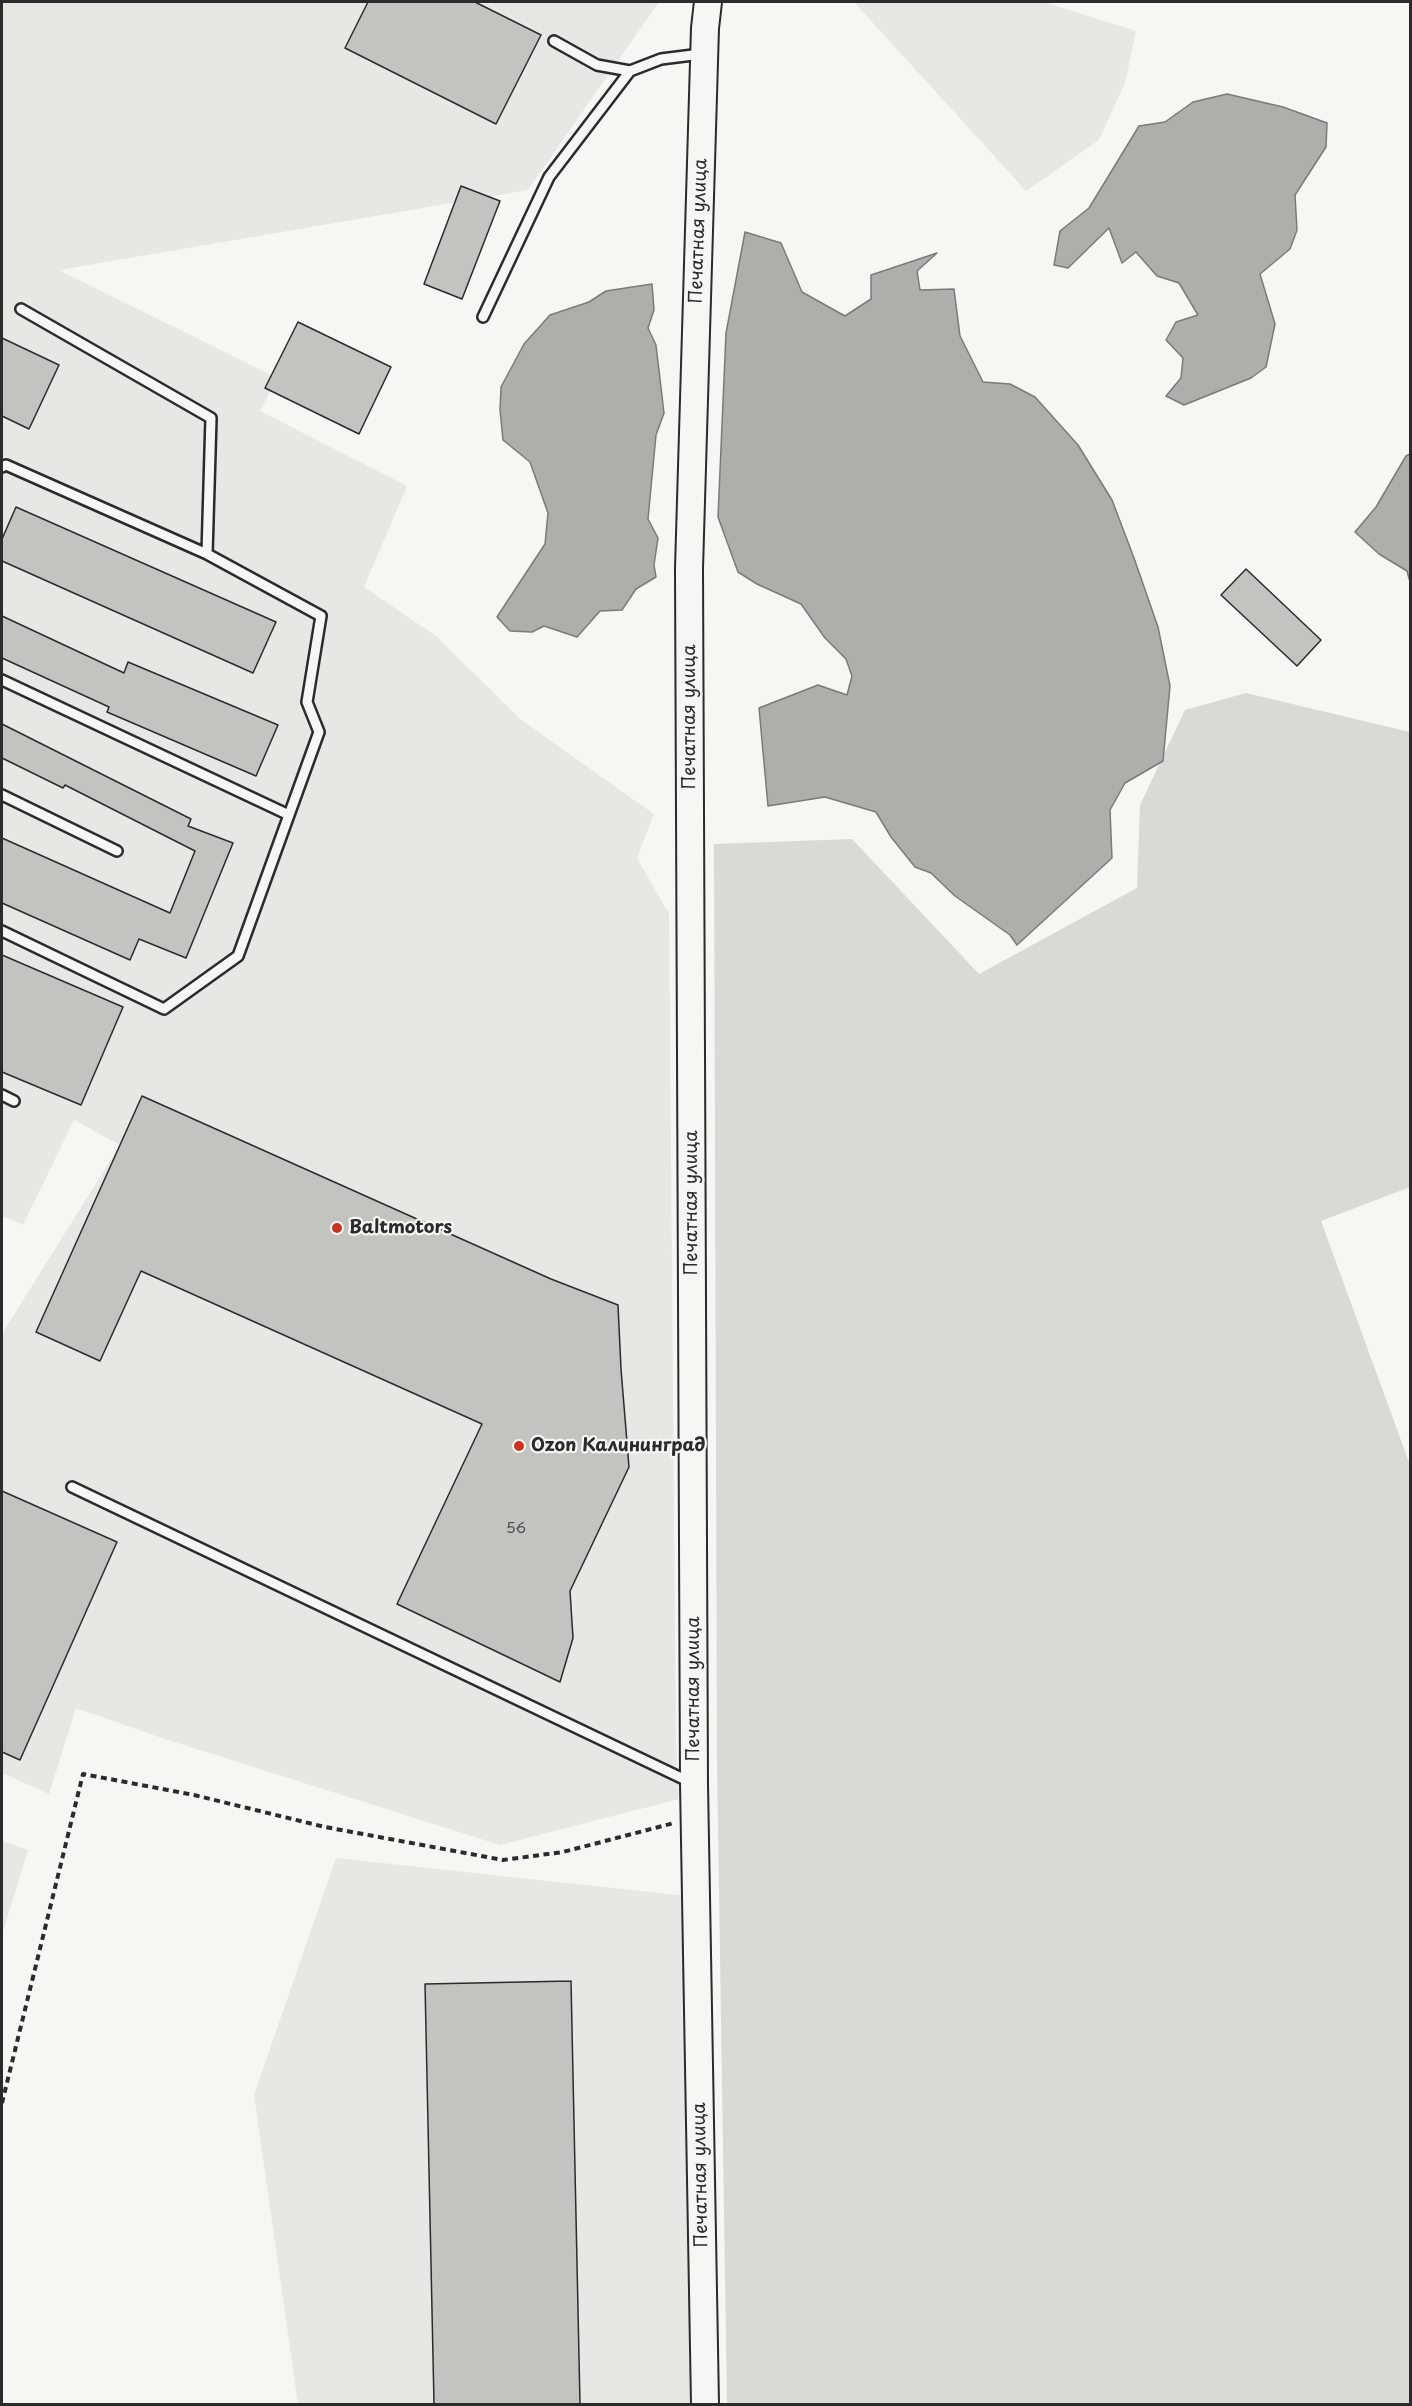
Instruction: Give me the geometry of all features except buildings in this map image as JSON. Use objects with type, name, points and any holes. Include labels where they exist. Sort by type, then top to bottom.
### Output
[{"type":"street","name":"Печатная улица","points":[[705,2404],[694,1784],[689,568],[708,2]]},
{"type":"lane","points":[[554,41],[597,65],[630,70],[661,59],[705,53]]},
{"type":"lane","points":[[483,317],[549,177],[630,70]]},
{"type":"lane","points":[[21,309],[211,418],[207,554]]},
{"type":"lane","points":[[2,467],[6,465],[207,554],[321,616],[307,702],[319,732],[238,956],[164,1009],[2,932]]},
{"type":"lane","points":[[2,680],[289,815]]},
{"type":"lane","points":[[2,795],[117,851]]},
{"type":"lane","points":[[2,1095],[14,1101]]},
{"type":"lane","points":[[72,1487],[694,1784]]},
{"type":"path","points":[[2,2103],[83,1774],[194,1795],[325,1827],[503,1860],[563,1852],[695,1817]]},
{"type":"shaded area","points":[[2,2],[659,2],[528,190],[59,270],[277,378],[260,411],[407,486],[364,587],[436,636],[520,719],[654,814],[637,858],[669,914],[676,1742],[679,1799],[500,1845],[165,1739],[76,1708],[49,1794],[2,1773],[2,1334],[120,1145],[74,1120],[23,1225],[2,1216]]},
{"type":"shaded area","points":[[854,2],[1044,2],[1136,31],[1125,83],[1099,140],[1026,191]]},
{"type":"shaded area","points":[[1227,94],[1283,107],[1327,123],[1326,147],[1295,195],[1297,230],[1290,249],[1260,274],[1275,324],[1266,367],[1251,378],[1184,405],[1166,396],[1181,378],[1183,358],[1166,340],[1176,322],[1198,315],[1179,283],[1157,276],[1136,252],[1122,263],[1109,228],[1068,268],[1054,265],[1060,231],[1089,208],[1139,126],[1165,122],[1193,102]]},
{"type":"shaded area","points":[[745,232],[781,243],[802,292],[845,316],[871,299],[871,275],[937,253],[917,271],[920,290],[954,289],[960,336],[983,382],[1010,384],[1035,397],[1078,445],[1112,500],[1158,627],[1170,686],[1163,761],[1125,783],[1110,810],[1112,858],[1017,945],[1010,935],[955,896],[931,873],[915,867],[891,837],[876,812],[825,797],[768,806],[759,708],[818,685],[847,695],[852,676],[846,659],[825,638],[801,604],[757,584],[738,572],[718,517],[726,333]]},
{"type":"shaded area","points":[[652,284],[654,310],[648,328],[656,345],[664,413],[656,435],[648,519],[658,538],[654,565],[656,577],[636,589],[622,610],[600,611],[577,637],[544,626],[532,632],[510,631],[497,617],[545,544],[548,513],[530,462],[503,440],[500,410],[501,387],[524,344],[550,315],[589,302],[606,291]]},
{"type":"shaded area","points":[[1410,454],[1410,582],[1407,571],[1379,554],[1355,532],[1376,507],[1406,456]]},
{"type":"shaded area","points":[[1246,693],[1410,732],[1410,1187],[1321,1221],[1410,1465],[1410,2404],[727,2404],[717,1762],[714,844],[852,839],[979,974],[1137,888],[1140,805],[1185,710]]},
{"type":"shaded area","points":[[2,1841],[28,1850],[2,1935]]},
{"type":"shaded area","points":[[336,1858],[696,1897],[698,2404],[298,2404],[254,2095]]},
{"type":"place","name":"Baltmotors","points":[[337,1228]]},
{"type":"place","name":"Ozon Калининград","points":[[519,1446]]}]
